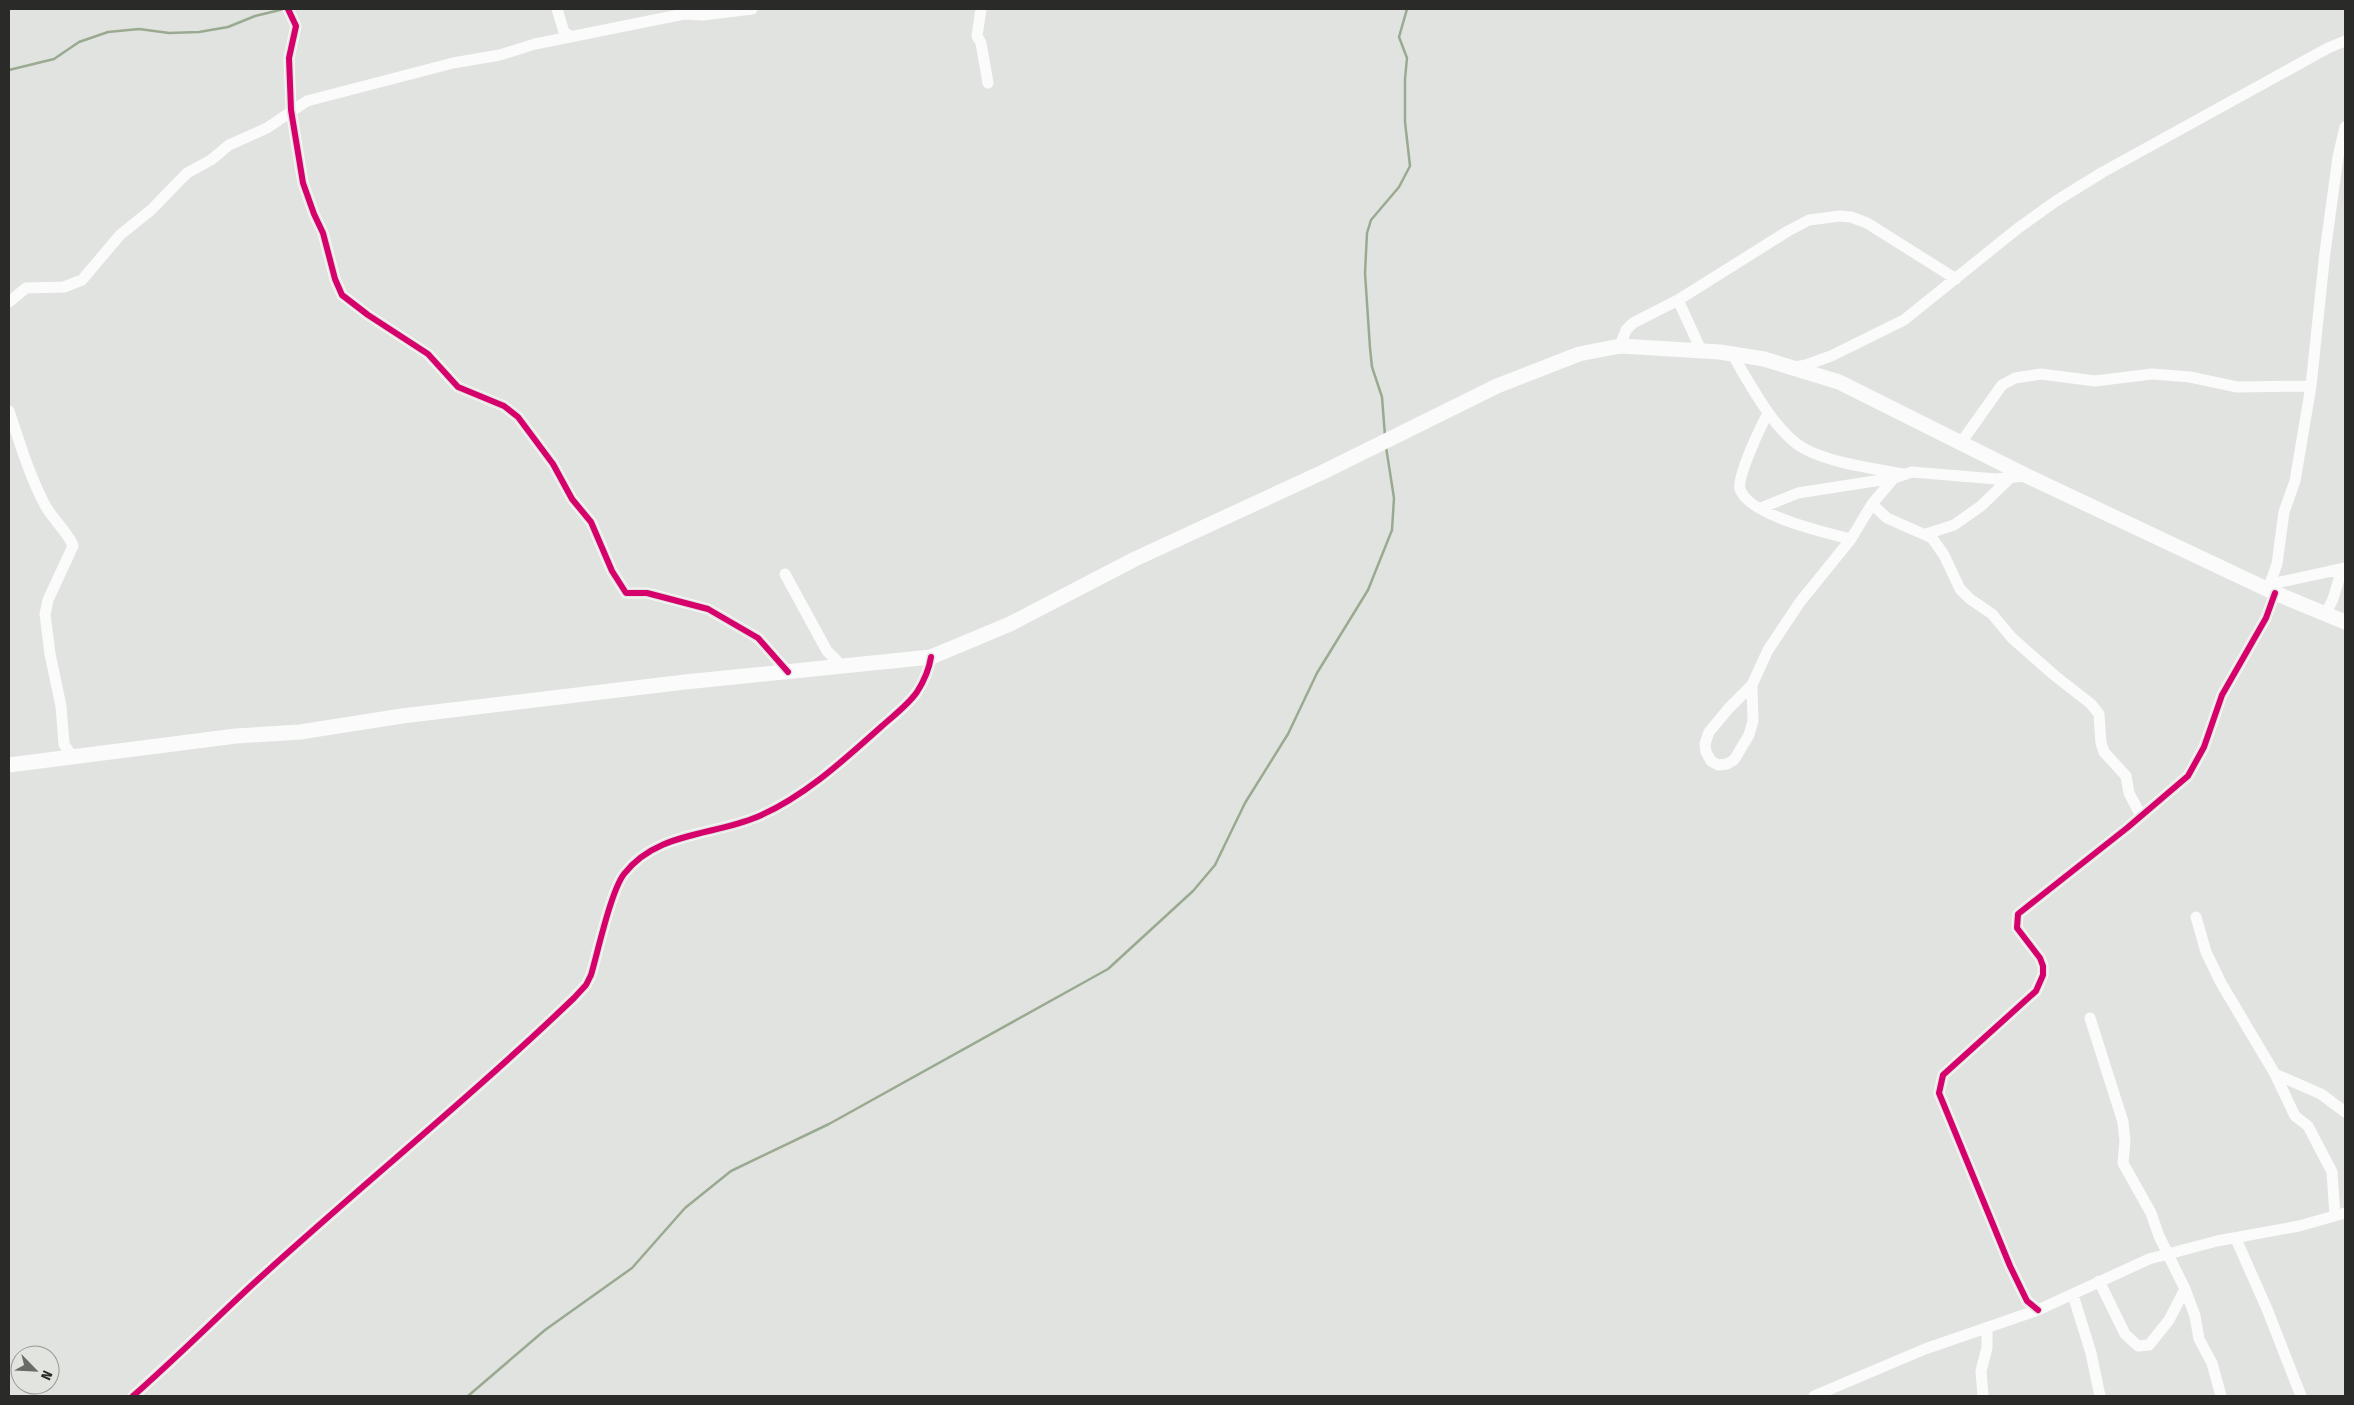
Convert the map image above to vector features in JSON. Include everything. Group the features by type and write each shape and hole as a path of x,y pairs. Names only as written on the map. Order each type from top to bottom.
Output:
{"main road":[{"path":"9,765 236,736 300,732 402,716 532,700 931,658 1010,624 1172,541 1202,529 1498,386 1579,354 1620,346 1701,350 1764,359 1839,382 2018,476 2345,622"}],"street":[{"path":"288,9 296,26 288,58 291,110 303,183 323,233 335,279 342,295 368,315 428,354 458,387 504,406 518,418 554,464 572,499 591,522 612,570 626,593 647,592 708,609 758,638 788,672"},
{"path":"557,9 564,32 571,36"},
{"path":"9,302 26,288 64,287 82,280 120,234 152,210 187,173 212,160 238,140 266,128 291,110 308,101 571,36 684,14 703,15 752,9"},
{"path":"981,9 977,36 981,44 988,83"},
{"path":"1792,367 1806,365 1831,356 1904,320 2017,229 2056,201 2103,172 2328,48 2345,42"},
{"path":"2038,1310 2027,1301 2010,1266 1953,1130 1939,1093 1940,1083 1943,1074 2036,990 2043,975 2043,966 2040,958 2017,928 2018,914 2188,776 2196,764 2222,695 2266,618 2277,564 2284,512 2295,481 2311,386 2324,252 2338,158 2345,127"},
{"path":"1620,346 1629,326 1678,300 1788,231 1815,218 1851,217 1867,223 1956,280"},
{"path":"1678,300 1701,350"},
{"path":"1732,354 1768,413 1795,442 1810,451 1898,476"},
{"path":"1960,444 2002,385 2007,381 2025,375 2041,374 2095,381 2152,374 2190,377 2237,387 2311,386"},
{"path":"9,411 22,452 44,504 58,526 71,539 73,546 48,600 45,614 50,654 61,706 64,744 72,757"},
{"path":"1768,413 1755,441 1740,482 1744,496 1761,508 1804,526 1851,539"},
{"path":"1761,508 1798,493 1898,476 1929,473 1986,478 2018,476"},
{"path":"1752,685 1728,708 1709,732 1705,744 1706,752 1711,760 1718,765 1727,764 1734,760 1749,735 1753,721 1752,685 1758,667 1768,650 1792,614 1851,539 1872,504 1898,476"},
{"path":"1926,534 1954,525 2018,476"},
{"path":"1872,504 1887,518 1932,538 1944,555 1951,574 1965,594 1992,614 2012,638 2054,675 2088,700 2099,714 2101,743 2104,752 2126,776 2128,793 2141,816"},
{"path":"2271,589 2344,568"},
{"path":"2325,614 2344,568"},
{"path":"786,574 827,651 842,666"},
{"path":"133,1396 179,1356 252,1285 494,1073 574,998 586,985 590,975 612,903 623,875 637,860 650,850 666,842 756,817 796,796 844,760 916,694 929,670 931,658"},
{"path":"1814,1396 1906,1356 2038,1310 2099,1281 2167,1253 2236,1239 2340,1214 2332,1172 2308,1126 2295,1116 2274,1074 2221,983 2206,952 2196,917"},
{"path":"2090,1018 2123,1122 2125,1141 2123,1163 2151,1213 2167,1253 2185,1289 2195,1316 2200,1339 2212,1363 2221,1396"},
{"path":"2274,1074 2321,1094 2345,1112"},
{"path":"2236,1239 2268,1309 2301,1396"},
{"path":"2099,1281 2125,1334 2138,1346 2149,1345 2161,1331 2185,1289"},
{"path":"2073,1295 2076,1310 2092,1353 2100,1396"},
{"path":"1983,1396 1980,1371 1987,1348 1987,1328"}],"waterway":[{"path":"9,70 54,59 79,42 108,32 139,29 169,33 199,32 228,27 255,16 284,9"},
{"path":"1385,436 1382,397 1372,367 1370,348 1365,273 1367,233 1371,220 1399,187 1410,166 1405,122 1407,58 1399,37 1407,9"},
{"path":"468,1396 545,1330 632,1268 685,1208 731,1171 829,1124 1108,969 1193,891 1215,865 1245,803 1288,734 1317,673 1368,590 1392,530 1394,498 1386,447"}],"cycle path":[{"path":"288,9 296,26 289,58 291,110 303,183 323,233 335,279 342,295 368,315 428,354 458,387 504,406 518,417 553,464 572,499 591,522 612,571 626,593 647,593 708,609 758,638 788,672"},
{"path":"2038,1310 2027,1301 2010,1266 1939,1093 1943,1075 2036,991 2043,975 2043,966 2040,958 2017,928 2018,914 2127,828 2188,776 2204,747 2222,695 2266,618 2275,593"},
{"path":"133,1396 252,1285 495,1071 574,998 586,985 591,975 619,882 637,860 652,850 668,843 757,817 791,799 823,777 909,701 924,680 931,657"}]}
